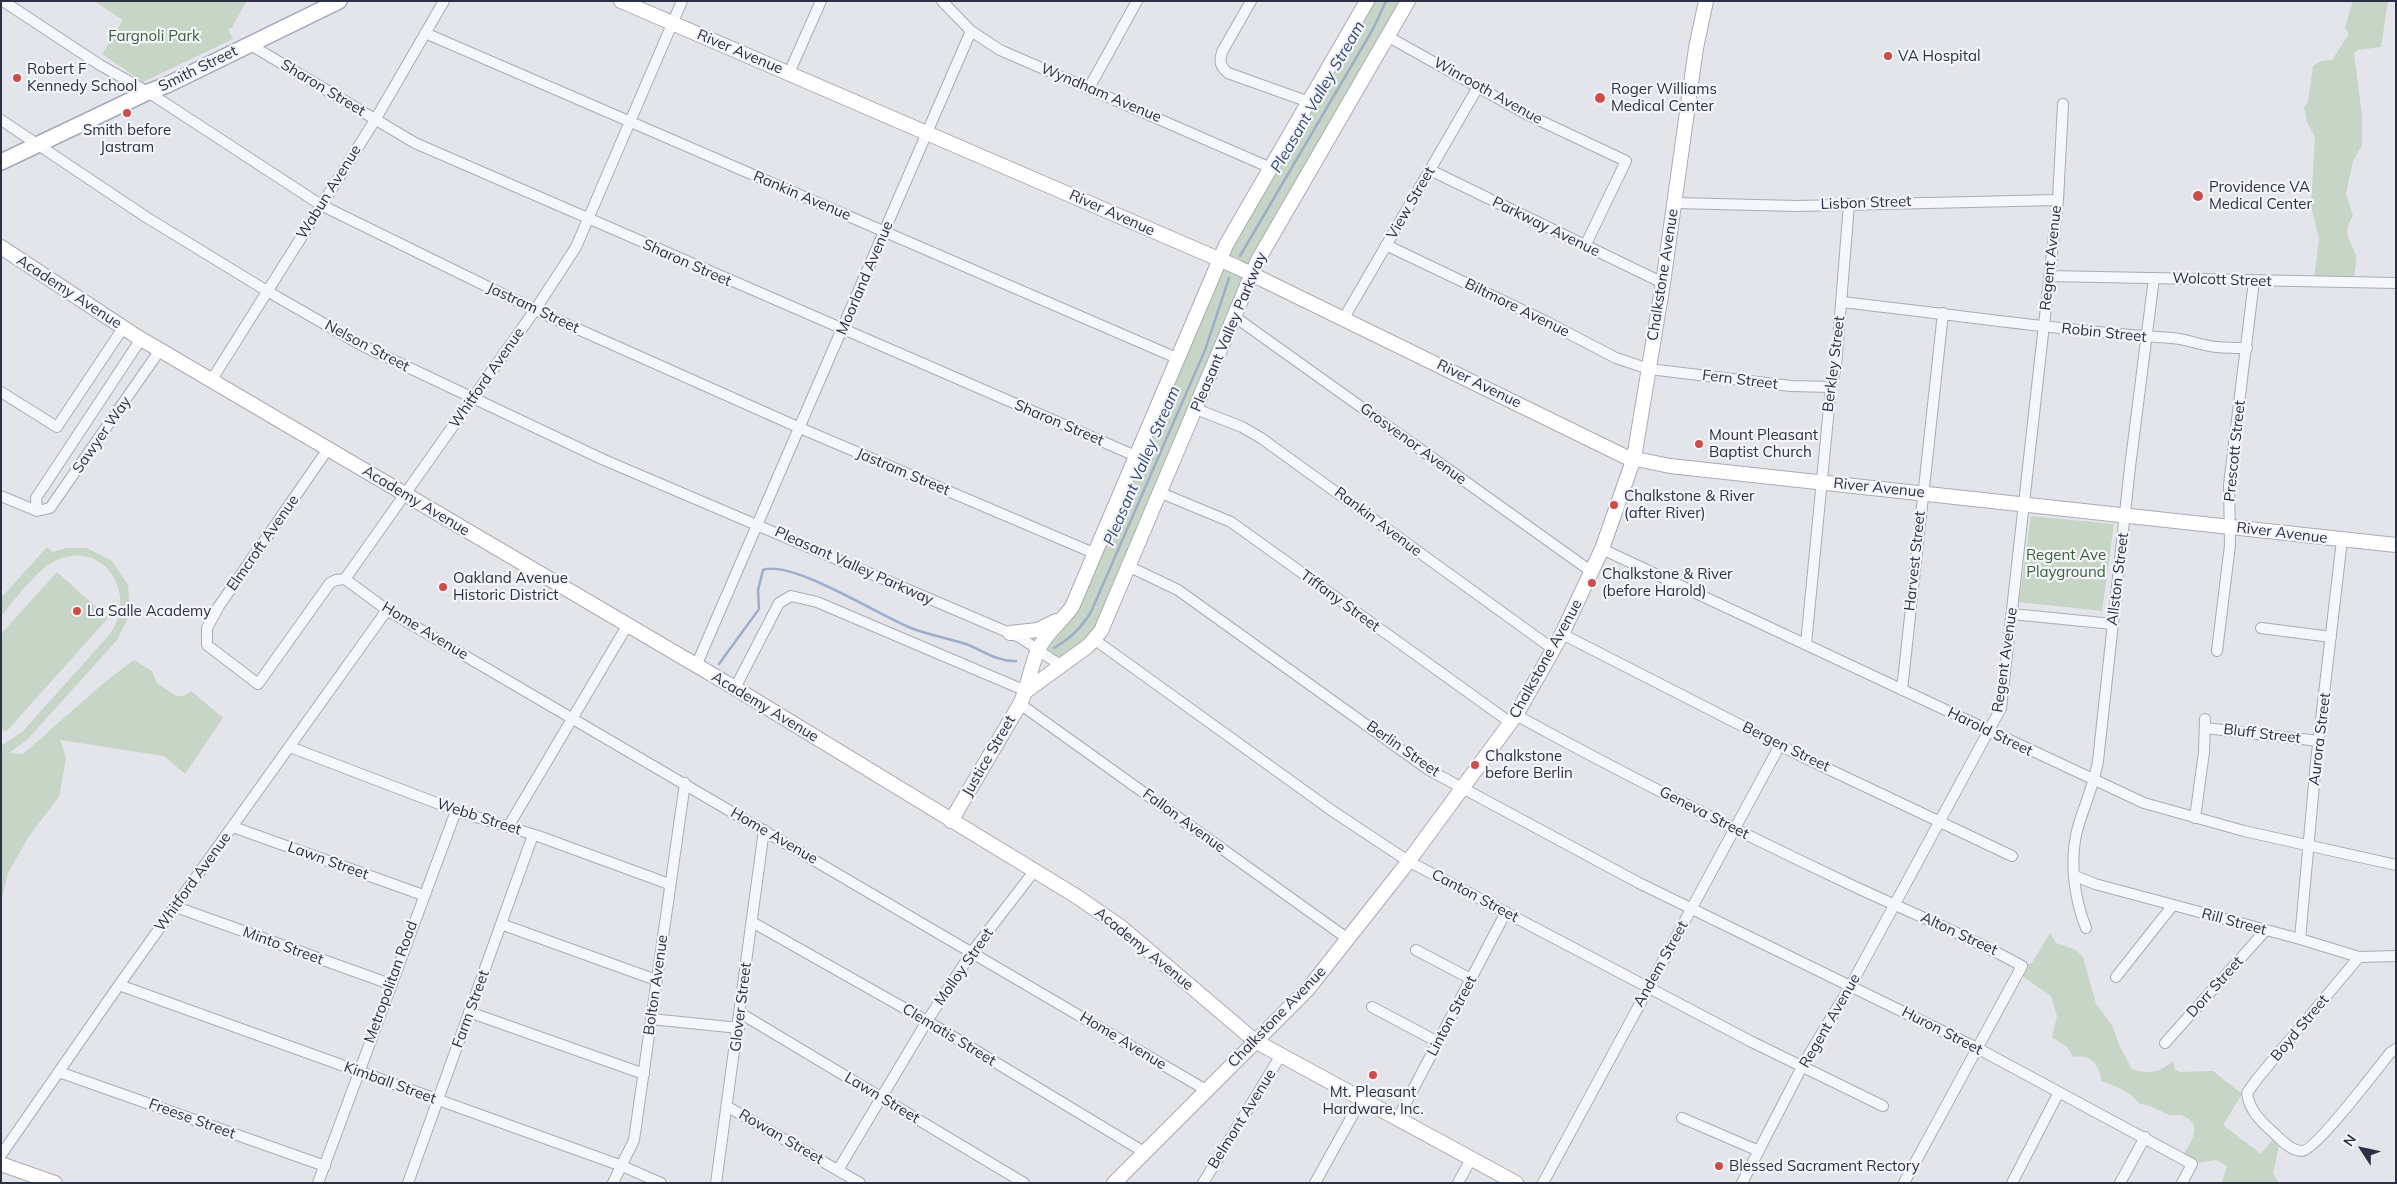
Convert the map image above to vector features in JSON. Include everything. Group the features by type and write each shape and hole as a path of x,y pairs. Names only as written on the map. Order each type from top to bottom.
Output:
{"main road":[{"name":"Smith Street","path":"1,162 148,92 167,85 339,1"}],"street":[{"name":"Jastram Street","path":"3,1 100,65 148,92 321,206 535,310 800,428 1096,554"},
{"name":"Wabun Avenue","path":"211,381 375,120 444,1"},
{"name":"River Avenue","path":"621,1 1252,274 1626,457 1670,466 2396,545"},
{"name":"Whitford Avenue","path":"345,580 535,310 576,247 682,1"},
{"path":"789,73 821,1"},
{"name":"Wyndham Avenue","path":"942,1 971,31 1000,50 1272,168"},
{"path":"1089,88 1137,1"},
{"path":"1251,1 1222,52 1220,61 1222,68 1228,73 1309,102"},
{"path":"735,688 779,603 791,596 817,602 1023,697 1026,682 1038,649 1067,614 1096,554 1220,260 1367,1"},
{"name":"Pleasant Valley Parkway","path":"1023,697 1095,640 1130,567 1252,274 1408,1"},
{"name":"Chalkstone Avenue","path":"1114,1183 1308,989 1408,861 1513,719 1562,634 1602,549 1634,458 1663,283 1696,48 1706,1"},
{"name":"Moorland Avenue","path":"759,524 971,31"},
{"name":"Rankin Avenue","path":"425,33 1179,359"},
{"name":"Winrooth Avenue","path":"1388,36 1526,114 1626,161 1585,246"},
{"name":"Sharon Street","path":"250,44 415,143 1138,457"},
{"name":"View Street","path":"1344,318 1478,87"},
{"name":"Regent Avenue","path":"1742,1183 1803,1066 1851,985 2001,708 2058,200 2062,104"},
{"name":"Nelson Street","path":"1,120 146,217 267,291 361,345 602,459 759,524"},
{"name":"Parkway Avenue","path":"1430,170 1663,283"},
{"name":"Lisbon Street","path":"1674,202 1797,206 2058,200"},
{"name":"Berkley Street","path":"1806,644 1831,387 1836,366 1850,204"},
{"name":"Biltmore Avenue","path":"1386,245 1545,321 1616,358 1649,369"},
{"name":"Academy Avenue","path":"1,247 141,339 735,688 951,821 1035,870 1121,927 1255,1041 1396,1120 1516,1183"},
{"name":"Wolcott Street","path":"2048,276 2396,283"},
{"name":"Allston Street","path":"2086,928 2077,904 2075,876 2078,828 2095,781 2154,278"},
{"name":"Prescott Street","path":"2217,651 2230,545 2228,527 2229,485 2254,281"},
{"name":"Robin Street","path":"1841,302 2043,327 2100,331 2146,338 2174,338 2217,347 2247,348"},
{"name":"Harvest Street","path":"1902,690 1942,313"},
{"name":"Grosvenor Avenue","path":"1235,317 1592,572"},
{"path":"1,392 57,427 123,328"},
{"name":"Sawyer Way","path":"141,339 36,498 38,510 50,508 160,350"},
{"name":"Fern Street","path":"1649,369 1791,386 1831,387"},
{"name":"Rankin Avenue","path":"1196,409 1242,427 1261,438 1553,649"},
{"name":"Elmcroft Avenue","path":"328,449 219,606 207,628 206,645 258,684 330,583 336,580 345,580"},
{"name":"Tiffany Street","path":"1161,493 1232,522 1513,719"},
{"path":"1,496 38,510"},
{"name":"Pleasant Valley Parkway","path":"696,666 759,524 1010,633 1062,665"},
{"name":"Aurora Street","path":"2300,938 2319,741 2342,540"},
{"name":"Harold Street","path":"1602,549 2144,803 2195,818 2308,846 2396,865"},
{"name":"Berlin Street","path":"1130,567 1178,590 1429,770 1690,909"},
{"name":"Home Avenue","path":"345,580 387,610 1206,1090"},
{"name":"Whitford Avenue","path":"1,1156 119,985 387,610"},
{"name":"Pleasant Valley Parkway","path":"1010,633 1038,630 1067,614"},
{"path":"2012,614 2113,624"},
{"path":"508,827 574,719 627,626"},
{"path":"2261,628 2331,637"},
{"name":"Bergen Street","path":"1562,634 1780,745 2012,856"},
{"name":"Canton Street","path":"1095,640 1331,810 1408,861 1648,987 1883,1106"},
{"name":"Justice Street","path":"951,821 1023,697"},
{"name":"Fallon Avenue","path":"1023,697 1348,938"},
{"name":"Geneva Street","path":"1513,719 1734,829 1895,905"},
{"name":"Bluff Street","path":"2195,818 2205,723 2319,741"},
{"name":"Andem Street","path":"1543,1183 1780,745"},
{"name":"Webb Street","path":"290,747 456,811 533,835 670,884"},
{"name":"Bolton Avenue","path":"613,1183 634,1140 685,783"},
{"name":"Metropolitan Road","path":"318,1183 423,895 456,811"},
{"name":"Lawn Street","path":"233,827 423,895"},
{"name":"Glover Street","path":"716,1183 725,1109 728,1107 739,1028 764,830"},
{"name":"Farm Street","path":"408,1183 533,835"},
{"name":"Molloy Street","path":"838,1170 927,1021 972,952 1035,870"},
{"name":"Rill Street","path":"2075,876 2173,906 2265,931 2300,938 2359,957 2396,956"},
{"name":"Alton Street","path":"1895,905 1976,940 2022,966 1977,1048"},
{"name":"Minto Street","path":"176,906 390,984"},
{"path":"2116,977 2173,906"},
{"name":"Huron Street","path":"1690,909 1851,985 1977,1048 2189,1162 2192,1164 2182,1183"},
{"name":"Linton Street","path":"1396,1120 1506,912"},
{"name":"Clematis Street","path":"752,922 927,1021 1144,1152"},
{"path":"501,924 656,980"},
{"name":"Dorr Street","path":"2165,1043 2265,931"},
{"path":"1416,950 1471,979"},
{"name":"Boyd Street","path":"2359,957 2257,1079 2247,1093 2248,1102 2255,1114 2289,1146 2304,1151 2310,1149 2390,1053 2396,1049"},
{"name":"Kimball Street","path":"119,985 622,1166 661,1183"},
{"path":"1372,1007 1438,1042"},
{"path":"469,1012 644,1074"},
{"name":"Lawn Street","path":"740,1013 1024,1183"},
{"path":"651,1018 739,1028"},
{"path":"1904,1183 1977,1048"},
{"name":"Belmont Avenue","path":"1203,1183 1281,1055"},
{"name":"Freese Street","path":"59,1072 325,1166"},
{"path":"2012,1183 2059,1092"},
{"path":"1314,1183 1361,1100"},
{"name":"Rowan Street","path":"728,1107 860,1183"},
{"path":"1682,1118 1759,1151"},
{"path":"2120,1183 2144,1137"},
{"path":"1458,1183 1471,1159"},
{"path":"1,1164 55,1183"}],"green space":[{"name":"Fargnoli Park","path":"94,1 247,1 234,26 228,30 233,39 143,82 102,54 123,20"},
{"path":"1373,1 1411,1 1252,274 1095,640 1062,665 1038,649 1067,620 1220,260"},
{"path":"2353,1 2388,1 2381,47 2358,50 2354,53 2362,116 2362,145 2353,161 2346,194 2353,216 2349,222 2347,232 2356,256 2354,280 2314,279 2319,239 2311,206 2315,137 2307,122 2304,107 2308,102 2313,66 2321,61 2332,60 2349,34 2345,27"},
{"name":"Regent Ave Playground","path":"2031,516 2114,524 2102,611 2019,602"},
{"path":"47,547 53,552 67,548 87,548 112,561 128,585 130,614 117,640 28,739 9,753 23,754 106,681 134,660 152,671 157,683 176,696 184,696 191,691 223,718 185,774 164,756 60,740 66,758 59,797 29,836 8,873 1,902 1,746 22,732 110,634 118,619 120,604 119,589 113,576 103,565 91,558 76,555 59,559 43,569 1,616 1,598"},
{"path":"57,572 108,618 6,732 1,728 1,634"},
{"path":"2050,933 2056,943 2076,950 2083,957 2096,1004 2112,1025 2119,1045 2132,1069 2143,1072 2160,1070 2173,1060 2175,1070 2180,1072 2213,1071 2242,1094 2223,1125 2261,1154 2273,1139 2279,1146 2273,1173 2279,1183 2222,1183 2227,1166 2216,1160 2191,1164 2182,1157 2194,1134 2193,1123 2181,1115 2170,1115 2140,1104 2122,1090 2101,1081 2099,1070 2093,1062 2085,1057 2073,1057 2068,1048 2052,1037 2057,1016 2051,996 2018,973 2021,966 2032,963"}],"waterway":[{"name":"Pleasant Valley Stream","path":"1240,256 1373,29 1386,1"},
{"name":"Pleasant Valley Stream","path":"1054,648 1075,632 1091,612 1205,350 1229,278"},
{"name":"Pleasant Valley Stream","path":"719,664 759,609 758,590 763,570 776,569 794,573 814,581 897,622 924,633 966,644 996,658 1016,661"}],"place":[{"name":"VA Hospital","path":"1888,56"},
{"name":"Robert F Kennedy School","path":"17,78"},
{"name":"Roger Williams Medical Center","path":"1600,98"},
{"name":"Smith before Jastram","path":"127,113"},
{"name":"Providence VA Medical Center","path":"2198,196"},
{"name":"Mount Pleasant Baptist Church","path":"1699,444"},
{"name":"Chalkstone & River (after River)","path":"1614,505"},
{"name":"Chalkstone & River (before Harold)","path":"1592,583"},
{"name":"Oakland Avenue Historic District","path":"443,587"},
{"name":"La Salle Academy","path":"77,611"},
{"name":"Chalkstone before Berlin","path":"1475,765"},
{"name":"Mt. Pleasant Hardware, Inc.","path":"1373,1075"},
{"name":"Blessed Sacrament Rectory","path":"1719,1166"}]}
